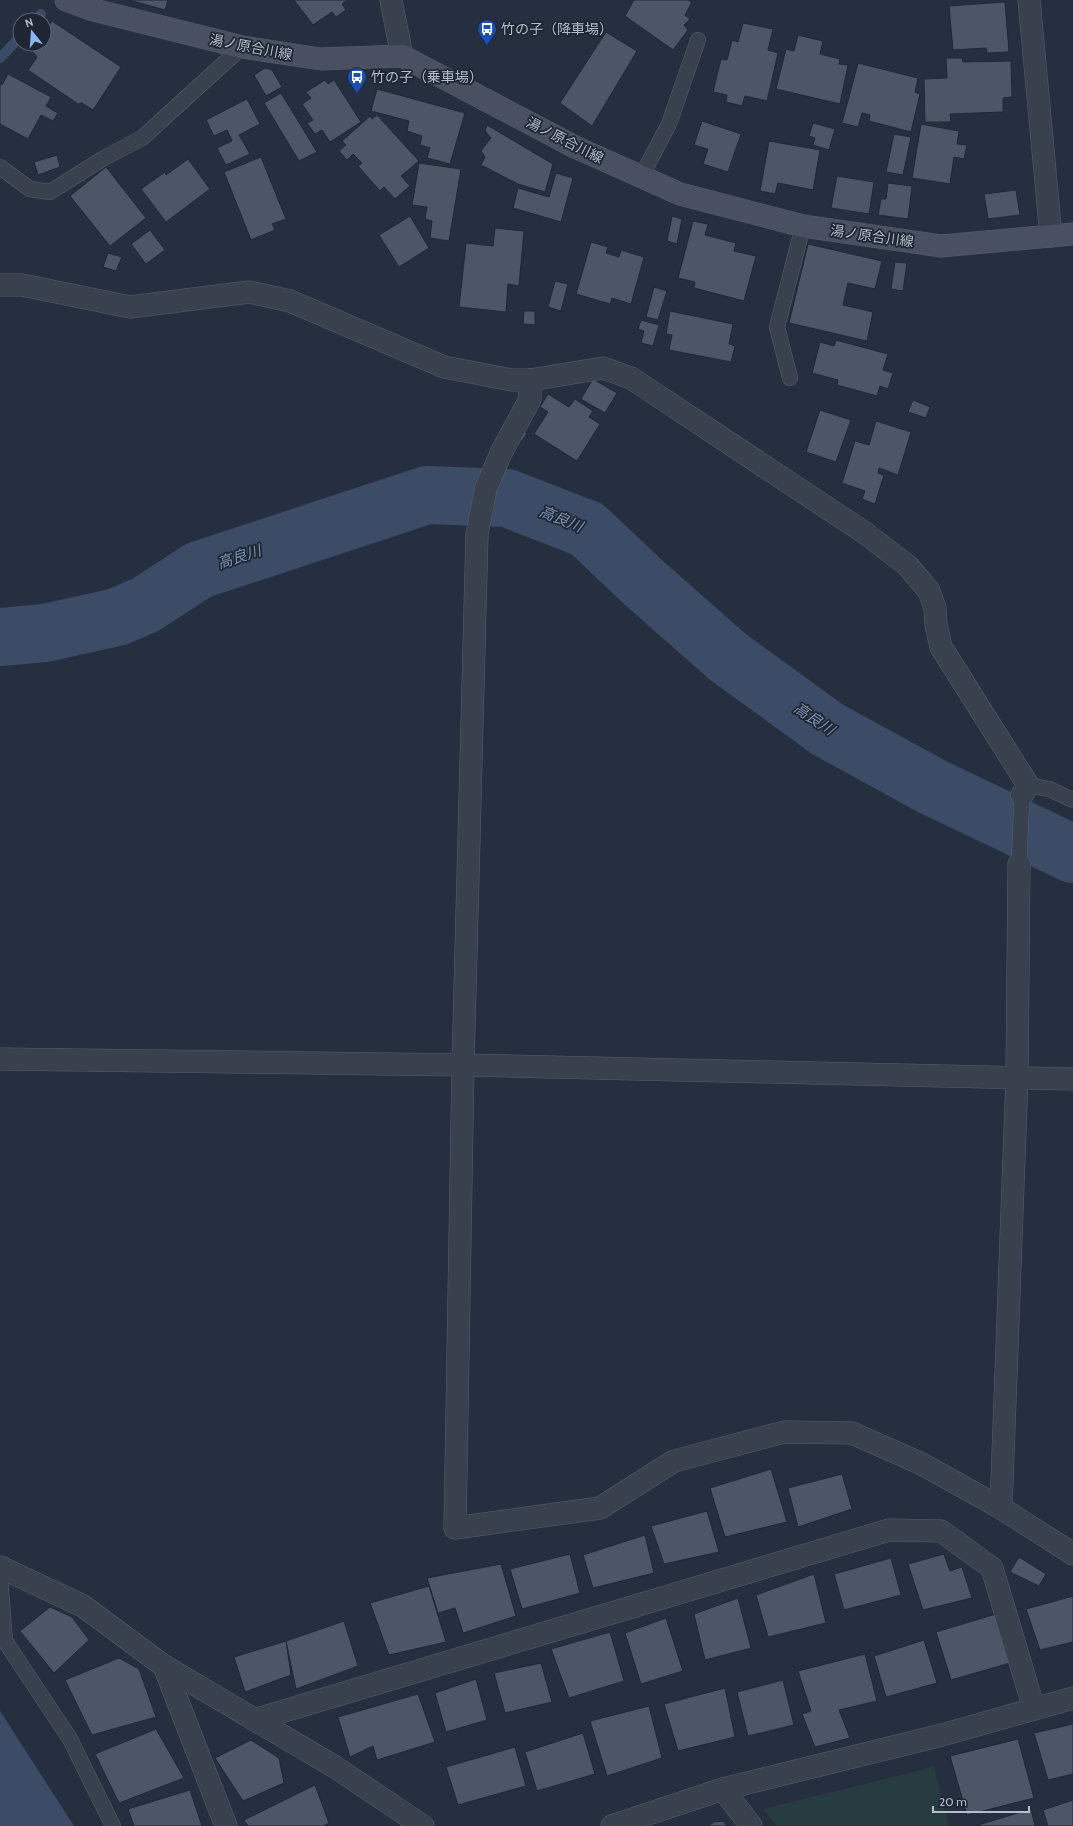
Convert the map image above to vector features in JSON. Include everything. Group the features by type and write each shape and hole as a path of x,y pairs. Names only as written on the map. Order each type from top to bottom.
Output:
{"main road":[{"name":"湯ノ原合川線","path":"66,0 90,9 242,47 321,59 402,56 575,147 680,194 803,226 940,246 1073,234"}],"street":[{"path":"391,0 402,56"},
{"path":"1029,0 1051,236"},
{"path":"0,285 22,285 130,307 249,292 290,301 444,367 512,380 530,380 603,368 631,378 865,532 908,566 929,591 935,608 936,626 941,647 1025,790"},
{"path":"530,380 530,399 501,453 486,488 477,534 463,1065 456,1528 600,1508 674,1461 784,1432 852,1433 922,1464 1001,1508 1073,1554"},
{"path":"1001,1508 1017,1077 1019,864"},
{"path":"0,1059 463,1065 1073,1079"},
{"path":"254,1720 889,1530 941,1531 992,1568 1034,1709"},
{"path":"0,1567 83,1606 164,1666 335,1767 423,1826"},
{"path":"164,1666 226,1826"},
{"path":"612,1826 723,1789 942,1735 1073,1698"},
{"path":"723,1789 750,1826"}],"lane":[{"path":"641,177 670,124 698,40"},
{"path":"0,167 30,189 50,192 104,158 142,138 242,47"},
{"path":"790,378 777,327 803,226"},
{"path":"1019,864 1025,790 1049,789 1073,800"},
{"path":"0,1577 5,1641 70,1739 113,1826"}],"green space":[{"path":"934,1767 949,1826 777,1826 763,1809"}],"water":[{"path":"0,1711 74,1826 0,1826"}],"building":[{"path":"129,0 168,0 165,10"},
{"path":"294,0 348,0 342,4 346,10 336,17 332,12 313,25"},
{"path":"634,0 688,0 692,2 685,15 690,19 684,25 688,30 673,50 625,16"},
{"path":"1005,2 1009,52 987,53 986,48 953,50 949,6"},
{"path":"52,21 121,67 93,110 82,103 78,104 28,70 37,57 33,52 52,52"},
{"path":"743,23 773,29 768,50 778,53 767,101 745,96 742,106 726,102 727,95 713,92 721,59 727,60 732,40 738,42"},
{"path":"606,32 637,51 592,126 560,103"},
{"path":"798,35 823,41 820,54 840,59 839,64 848,65 840,104 776,89 786,49 794,51"},
{"path":"946,58 962,58 963,62 1011,61 1012,97 1003,98 1003,112 950,114 951,122 925,122 924,79 947,78"},
{"path":"858,63 918,78 915,92 920,94 911,132 869,121 870,115 862,113 858,127 842,123"},
{"path":"265,68 272,70 282,87 266,96 254,75"},
{"path":"8,74 51,97 46,106 58,113 53,121 41,115 28,139 0,124 0,84 2,85"},
{"path":"325,80 328,84 334,80 361,122 330,142 322,130 315,134 307,123 313,120 302,104 311,98 306,92"},
{"path":"377,89 465,113 450,164 427,158 430,148 420,145 422,136 407,131 409,121 371,111"},
{"path":"281,93 317,152 299,161 264,103"},
{"path":"247,99 260,124 239,135 250,154 226,165 217,148 232,141 227,130 214,136 206,120"},
{"path":"377,115 419,161 401,176 410,186 395,199 384,187 380,191 358,166 362,163 353,154 347,160 339,151 346,145 342,141 370,116 372,119"},
{"path":"702,121 741,134 728,172 703,164 708,149 694,145"},
{"path":"813,123 835,129 829,150 813,145 815,138 809,136"},
{"path":"921,124 959,131 957,144 967,145 964,159 954,157 950,184 912,178"},
{"path":"487,125 553,164 545,192 518,184 481,165 485,157 481,151 491,138 485,131"},
{"path":"894,134 911,137 903,175 886,172"},
{"path":"769,141 820,150 813,190 778,183 775,194 760,191"},
{"path":"57,155 60,167 38,175 34,162"},
{"path":"261,157 286,219 272,224 275,230 251,240 224,172"},
{"path":"188,159 210,189 166,222 141,189 165,172 166,175"},
{"path":"419,163 461,169 449,241 430,238 432,221 425,219 427,207 412,205"},
{"path":"106,167 146,218 110,246 70,196"},
{"path":"556,173 573,178 561,222 513,208 518,188 549,197"},
{"path":"837,176 874,182 869,214 831,208"},
{"path":"888,183 912,186 908,219 878,215 881,199 886,199"},
{"path":"1016,190 1020,215 988,219 984,194"},
{"path":"410,216 429,248 399,267 379,235"},
{"path":"672,216 682,219 677,244 667,241"},
{"path":"693,221 708,224 705,235 736,243 734,251 756,256 744,301 694,288 695,282 678,278"},
{"path":"495,228 524,231 519,286 508,284 506,312 459,307 466,243 493,246"},
{"path":"150,230 165,250 146,264 131,244"},
{"path":"591,242 608,247 606,253 619,257 621,250 644,257 631,304 612,298 610,304 576,294"},
{"path":"808,244 882,261 875,289 848,283 843,305 873,312 867,341 789,323"},
{"path":"108,253 122,257 116,271 103,267"},
{"path":"895,262 907,263 903,291 891,289"},
{"path":"555,281 568,284 561,311 548,307"},
{"path":"654,287 667,291 658,320 646,317"},
{"path":"524,311 535,311 535,325 523,324"},
{"path":"670,311 733,324 729,344 735,346 731,362 669,350 672,335 666,334"},
{"path":"641,320 659,325 653,346 641,343 644,331 638,329"},
{"path":"836,340 888,354 883,370 893,373 888,389 880,386 877,396 837,385 838,380 812,373 820,342 834,346"},
{"path":"593,379 617,393 605,413 581,399"},
{"path":"548,394 569,407 575,399 593,411 589,417 600,424 577,461 534,434 548,412 540,407"},
{"path":"913,400 930,407 926,418 908,412"},
{"path":"820,410 851,420 836,462 806,452"},
{"path":"876,421 911,432 898,475 879,468 878,473 884,475 875,504 862,499 865,491 842,483 855,441 869,445"},
{"path":"521,430 527,433 522,441 516,438"},
{"path":"771,1469 787,1522 725,1537 710,1488"},
{"path":"842,1474 852,1509 798,1527 788,1488"},
{"path":"707,1511 719,1552 664,1564 651,1526"},
{"path":"645,1535 654,1573 593,1588 583,1555"},
{"path":"570,1554 580,1593 522,1609 510,1569"},
{"path":"944,1554 950,1571 962,1567 972,1598 923,1610 908,1564"},
{"path":"1019,1557 1046,1574 1039,1586 1010,1572"},
{"path":"891,1558 901,1595 844,1610 834,1574"},
{"path":"501,1564 516,1616 463,1633 455,1608 438,1613 427,1578"},
{"path":"814,1574 826,1623 768,1637 756,1595"},
{"path":"429,1586 446,1642 389,1655 370,1603"},
{"path":"1073,1596 1073,1642 1040,1650 1026,1609"},
{"path":"738,1598 751,1648 705,1660 694,1614"},
{"path":"50,1607 72,1617 89,1640 54,1673 20,1631"},
{"path":"996,1614 1010,1663 951,1680 936,1632"},
{"path":"666,1618 683,1671 641,1684 625,1633"},
{"path":"344,1621 358,1666 296,1689 286,1641"},
{"path":"610,1632 624,1681 569,1698 551,1649"},
{"path":"924,1640 937,1683 886,1697 874,1656"},
{"path":"286,1641 291,1675 245,1692 234,1657"},
{"path":"865,1654 877,1701 839,1710 850,1738 815,1747 802,1714 811,1711 798,1671"},
{"path":"119,1658 139,1669 156,1717 92,1735 65,1680"},
{"path":"541,1663 552,1702 505,1713 494,1673"},
{"path":"476,1679 487,1720 446,1732 435,1693"},
{"path":"783,1680 794,1725 748,1736 737,1692"},
{"path":"725,1688 735,1737 678,1751 664,1704"},
{"path":"418,1694 435,1742 377,1760 373,1746 350,1757 338,1717"},
{"path":"649,1706 662,1758 607,1776 590,1721"},
{"path":"1073,1724 1073,1774 1048,1780 1034,1733"},
{"path":"156,1729 184,1778 119,1803 95,1754"},
{"path":"583,1733 595,1774 537,1791 525,1752"},
{"path":"1018,1739 1034,1798 967,1815 950,1756"},
{"path":"251,1740 279,1758 284,1783 243,1801 215,1758"},
{"path":"515,1747 526,1786 458,1805 446,1767"},
{"path":"315,1785 329,1823 323,1826 248,1826 244,1820"},
{"path":"190,1790 202,1826 134,1826 128,1809"},
{"path":"1073,1800 1073,1826 1048,1826 1043,1810"},
{"path":"1031,1809 1035,1826 978,1825"},
{"path":"723,1821 727,1826 708,1826 714,1822"}],"waterway":[{"path":"0,58 12,45"},
{"name":"高良川","path":"0,637 45,633 117,617 145,605 199,570 427,495 507,498 587,529 643,582 728,657 827,729 931,786 1073,854"}],"place":[{"name":"竹の子（降車場）","path":"487,46"},
{"name":"竹の子（乗車場）","path":"357,94"}]}
